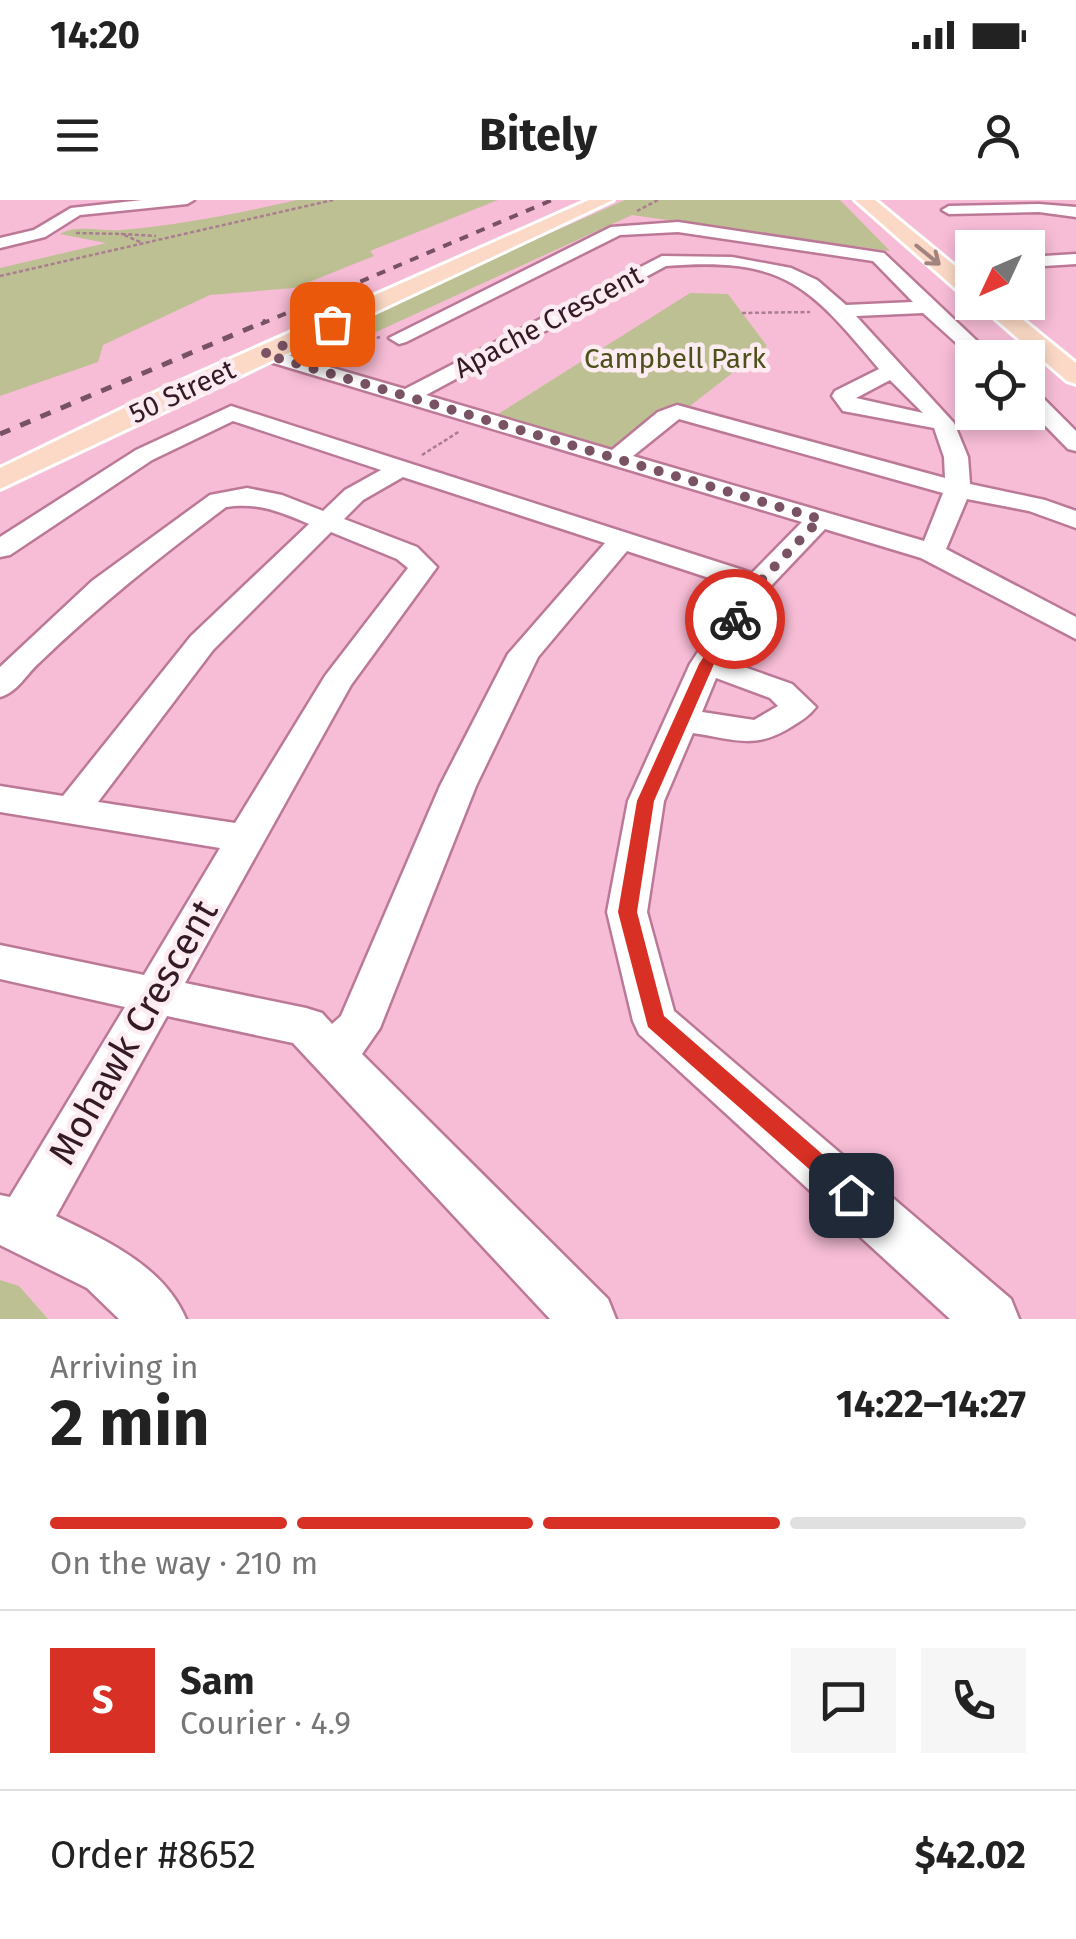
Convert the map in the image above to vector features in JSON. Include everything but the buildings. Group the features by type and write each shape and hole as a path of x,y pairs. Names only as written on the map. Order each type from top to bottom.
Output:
{"main road":[{"name":"50 Street","path":"7,480 172,395 272,356 604,200"},
{"name":"50 Street","path":"564,218 614,200"},
{"path":"864,200 955,277"},
{"path":"893,200 942,238"},
{"path":"1008,320 1076,376"}],"street":[{"path":"0,243 50,228 78,206 187,200"},
{"path":"1046,200 1066,200"},
{"path":"949,210 1039,208 1076,212"},
{"path":"399,338 617,230 654,226 878,256 965,340"},
{"path":"1045,261 1076,259"},
{"name":"Apache Crescent","path":"408,396 662,261 710,260 795,275 815,286 943,424 956,455 960,490"},
{"path":"840,311 928,306"},
{"path":"399,338 476,359"},
{"path":"272,356 930,552 1039,606 1076,630"},
{"path":"891,371 843,396 851,406 943,424"},
{"path":"616,458 677,412 960,490 1036,505 1076,520"},
{"path":"1045,413 1076,444"},
{"path":"0,549 144,455 231,414 758,584"},
{"path":"71,812 202,643 354,496 400,468"},
{"path":"930,552 950,522 960,490"},
{"name":"Mohawk Crescent","path":"0,688 22,660 102,587 219,500 247,496 273,500 406,553 423,567 336,682 156,993 11,1223"},
{"path":"820,519 758,584 706,664 646,801 628,912 655,1021 991,1319"},
{"path":"334,1052 358,1028 458,786 524,654 622,540"},
{"path":"682,720 759,732 798,707 782,691 706,664"},
{"path":"0,800 246,840"},
{"path":"0,962 306,1027 588,1319"},
{"path":"11,1223 106,1268 158,1319"}],"path":[{"path":"0,276 333,200"},
{"path":"50,228 166,236"},
{"path":"122,234 140,242"},
{"path":"742,313 840,311"},
{"path":"272,356 330,352 382,337 399,338"},
{"path":"400,468 468,427"}],"green space":[{"path":"297,200 498,200 370,251 374,256 294,288 210,295 103,345 98,362 0,396 0,268 106,243 60,234 67,231 165,225"},
{"path":"625,200 840,200 890,251 632,215 363,338 321,351 290,348"},
{"name":"Campbell Park","path":"690,293 728,294 767,346 690,406 672,407 614,452 495,416"},
{"path":"0,1280 19,1286 48,1319 0,1319"}],"railway":[{"path":"261,324 552,200"},
{"path":"0,434 266,321"}],"way so far":[{"path":"332,324 264,354 820,519 758,584 735,619"}],"route":[{"path":"735,619 706,664 646,801 628,912 655,1021 851,1195"}]}
